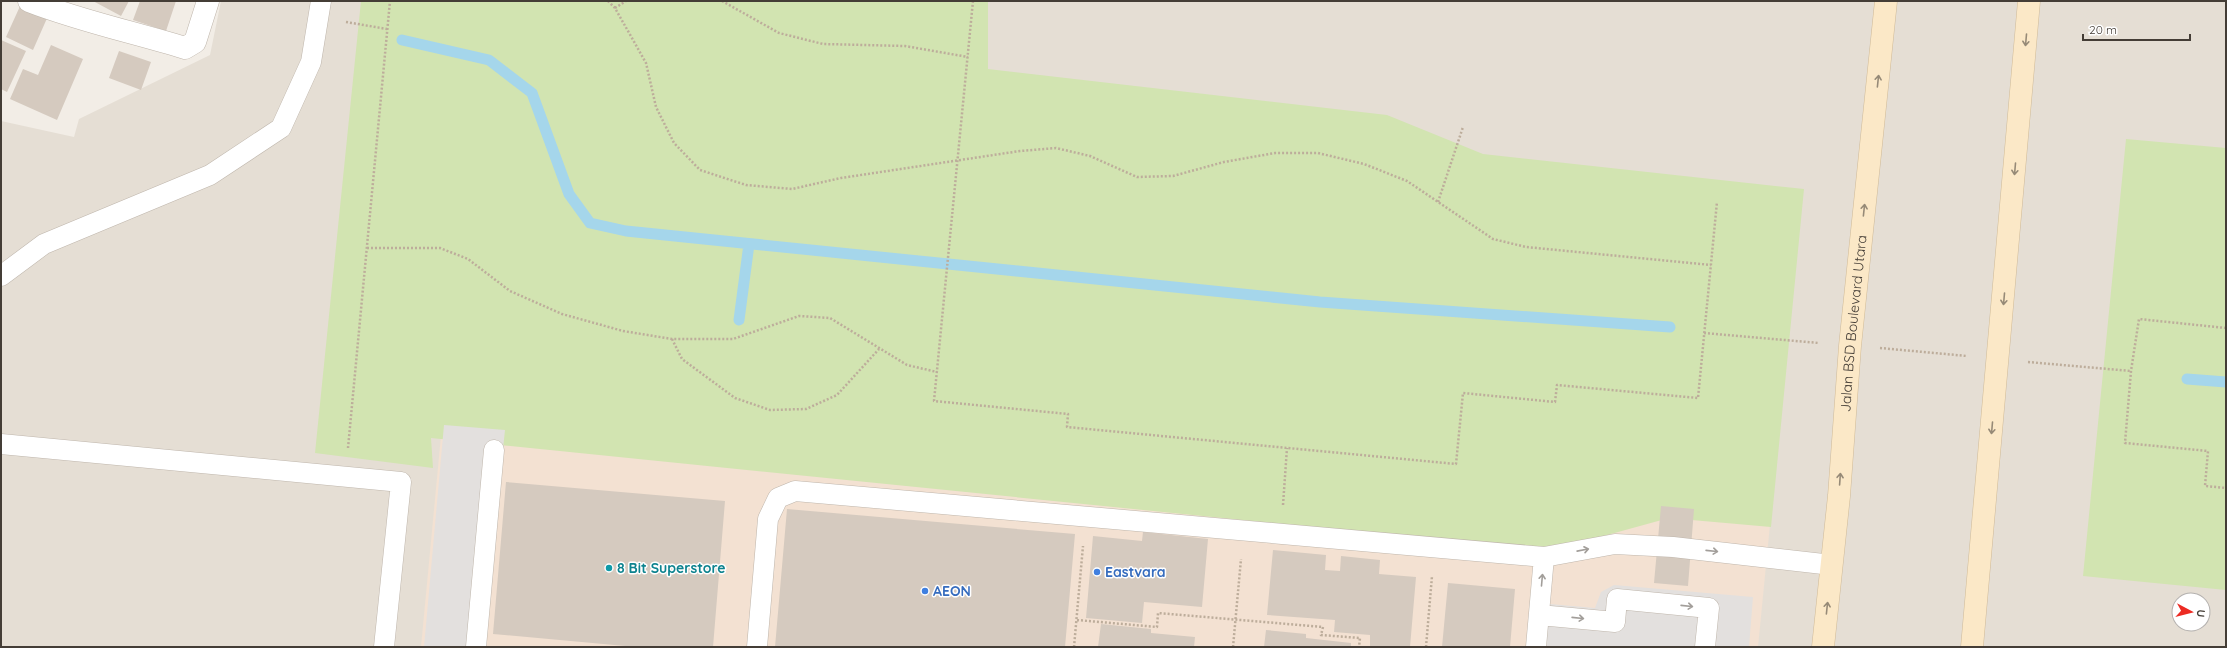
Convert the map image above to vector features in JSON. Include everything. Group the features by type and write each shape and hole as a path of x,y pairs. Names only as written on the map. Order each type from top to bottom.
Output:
{"main road":[{"name":"Jalan BSD Boulevard Utara","path":"1823,647 1839,496 1850,346 1886,1"},
{"path":"1972,647 2029,1"}],"street":[{"path":"29,1 67,16 117,27 185,48 195,42 208,1"}],"lane":[{"path":"1,276 44,244 210,175 281,128 312,62 319,9"},
{"path":"1,444 400,482 384,647"},
{"path":"476,647 494,450"},
{"path":"757,647 768,519 778,498 794,491 1544,557 1615,544 1673,547 1832,565"},
{"path":"1536,647 1544,557"},
{"path":"1539,614 1615,622 1617,599 1709,608 1705,647"}],"path":[{"path":"345,477 390,1"},
{"path":"608,1 615,8 646,63 656,107 674,143 700,170 746,185 792,189 841,178 1020,151 1056,148 1090,156 1137,177 1173,176 1224,162 1275,153 1318,153 1364,164 1407,181 1493,239 1526,247 1711,265"},
{"path":"615,8 626,1"},
{"path":"722,1 779,33 823,44 905,46 968,57"},
{"path":"973,1 934,401 1068,414 1067,426 1456,464 1463,393 1555,402 1557,385 1698,398 1717,202"},
{"path":"319,9 387,29"},
{"path":"1438,202 1462,127"},
{"path":"367,248 440,248 468,259 510,291 562,314 624,331 672,339 733,339 799,316 830,318 907,365 937,372"},
{"path":"2226,328 2139,319 2131,370 2125,443 2208,451 2205,486 2226,488"},
{"path":"1704,333 2131,370"},
{"path":"672,339 682,359 735,398 770,410 806,409 837,395 879,349"},
{"path":"1280,534 1287,448"},
{"path":"1074,647 1085,517"},
{"path":"1233,647 1243,530"},
{"path":"1426,647 1435,548"},
{"path":"1077,620 1157,627 1158,613 1323,627 1322,636 1360,638 1359,647"}],"shaded area":[{"path":"221,1 2226,1 2226,647 1,647 1,121 74,137 79,119 210,55"},
{"name":"Eastvara","path":"446,383 1773,494 1758,647 421,647"},
{"path":"444,425 505,430 482,647 424,647"},
{"path":"1614,585 1753,597 1749,647 1546,647 1550,604 1595,608 1601,592"}],"green space":[{"path":"361,1 988,1 988,69 1387,115 1483,154 1804,189 1771,527 1669,518 1549,551 431,438 433,468 315,453"},
{"path":"2126,139 2226,148 2226,590 2083,576"}],"building":[{"path":"93,1 129,1 121,16"},
{"path":"140,1 176,1 166,31 133,20"},
{"path":"21,4 48,16 33,50 6,37"},
{"path":"1,40 26,51 7,92 1,89"},
{"path":"51,45 83,59 57,120 10,99 23,69 38,75"},
{"path":"119,51 151,62 141,90 109,78"},
{"name":"8 Bit Superstore","path":"506,482 725,501 713,647 636,647 493,634"},
{"path":"1661,506 1694,509 1688,586 1654,583"},
{"name":"AEON","path":"787,509 1075,534 1065,647 775,647"},
{"path":"1143,532 1208,539 1202,607 1144,602 1142,623 1086,618 1093,536 1142,541"},
{"path":"1273,550 1326,555 1325,570 1340,571 1341,556 1380,560 1379,574 1416,577 1410,647 1370,647 1370,635 1334,632 1335,620 1267,615"},
{"path":"1448,583 1515,589 1510,647 1442,647"},
{"path":"1101,624 1151,629 1151,633 1195,637 1194,647 1098,647"},
{"path":"1266,630 1306,634 1306,638 1351,643 1351,647 1264,647"}],"waterway":[{"path":"402,40 489,60 532,93 569,194 590,223 626,231 1320,302 1670,327"},
{"path":"739,320 749,244"},
{"path":"2187,379 2226,382"}],"place":[{"name":"8 Bit Superstore","path":"609,568"},
{"name":"Eastvara","path":"1097,572"},
{"name":"AEON","path":"925,591"}]}
